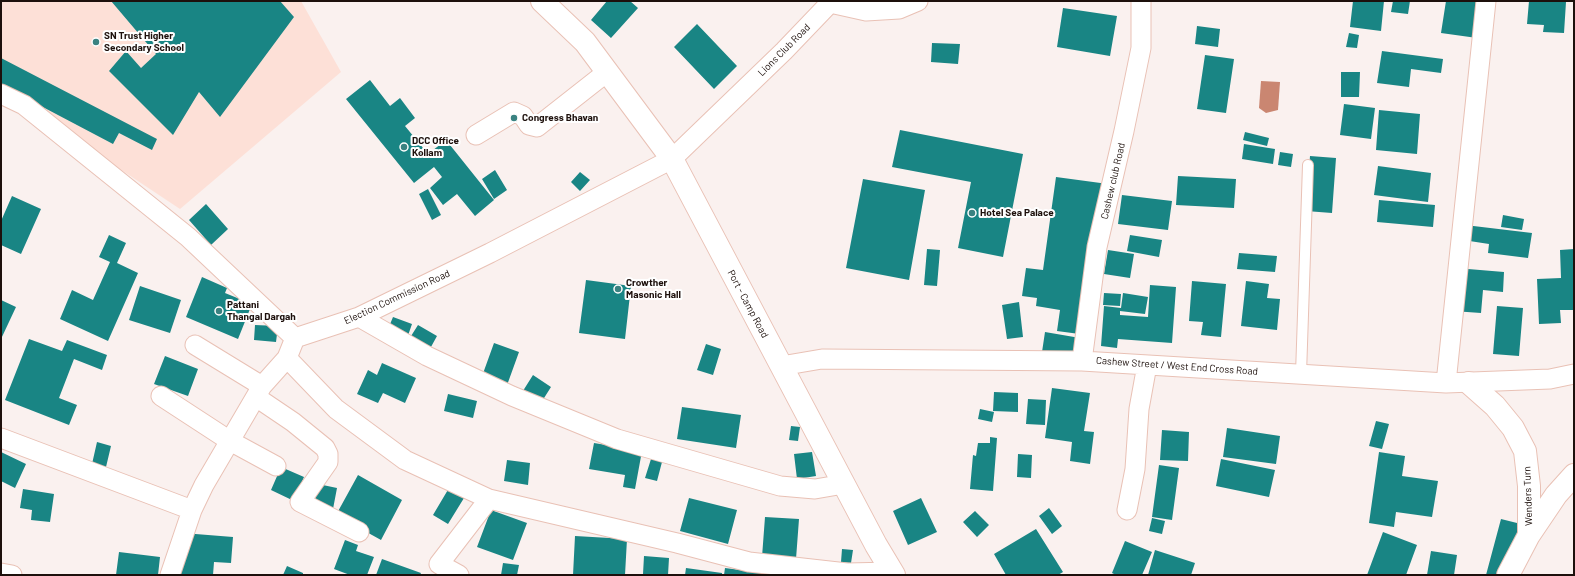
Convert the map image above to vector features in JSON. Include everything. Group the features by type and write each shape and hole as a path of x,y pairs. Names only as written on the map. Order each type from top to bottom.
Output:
{"main road":[{"name":"Port - Camp Road","path":"542,1 585,42 672,159 780,366 876,545 894,573"},
{"name":"Wenders Turn","path":"1469,383 1495,406 1513,428 1525,451 1529,486 1529,535"},
{"path":"1508,575 1529,535 1556,495 1574,475"}],"street":[{"name":"Lions Club Road","path":"672,159 784,51 830,2 866,11 899,9 918,1"},
{"name":"Cashew club Road","path":"1082,360 1097,247 1141,48 1141,1"},
{"path":"1446,383 1486,1"},
{"path":"476,135 514,112 523,116 529,125 537,127 607,72"},
{"path":"1,94 24,105 188,237 295,338 286,358 259,391 204,485 192,510 170,575"},
{"name":"Election Commission Road","path":"295,338 359,317 490,253 672,159"},
{"path":"359,317 427,356 512,396 617,440 780,486 815,489 844,484"},
{"path":"195,345 259,391 293,422 325,448 328,454 328,462 300,502 359,532"},
{"path":"286,358 336,409 405,460 489,499 677,543 749,562 847,574 894,573"},
{"name":"Cashew Street / West End Cross Road","path":"780,366 822,359 1082,360 1446,383 1550,379 1574,374"},
{"path":"1127,510 1135,469 1139,410 1147,365"},
{"path":"161,396 230,441 276,466"},
{"path":"1,438 192,510"},
{"path":"459,575 439,564 489,499"},
{"path":"1,573 12,575"}],"lane":[{"path":"1301,374 1308,165"}],"shaded area":[{"path":"1,1 301,1 341,72 180,209 1,90"},
{"path":"1261,81 1280,82 1278,110 1266,113 1259,108"}],"building":[{"path":"111,1 280,1 294,17 220,117 199,92 173,135 109,71 126,51 141,68 156,54"},
{"path":"607,1 630,1 638,8 611,38 591,20"},
{"path":"1353,1 1384,1 1381,31 1350,27"},
{"path":"1393,1 1410,1 1408,14 1391,12"},
{"path":"1446,1 1481,2 1477,38 1441,33"},
{"path":"1529,1 1566,2 1564,33 1543,32 1544,25 1527,24"},
{"path":"1063,8 1117,16 1110,56 1057,47"},
{"path":"697,24 737,66 714,89 674,47"},
{"path":"1197,26 1220,29 1218,47 1195,44"},
{"path":"1349,33 1359,35 1357,48 1346,47"},
{"path":"932,43 960,44 958,64 931,62"},
{"path":"1382,51 1443,59 1441,73 1411,69 1409,87 1377,83"},
{"path":"1205,55 1234,59 1226,113 1197,109"},
{"path":"1,58 157,139 152,150 119,133 113,144 1,85"},
{"path":"1341,72 1360,72 1359,97 1341,97"},
{"name":"DCC Office Kollam","path":"370,80 390,106 400,98 415,118 405,126 428,154 446,140 494,200 475,216 457,194 443,205 430,188 442,177 434,167 414,183 346,99"},
{"path":"1344,104 1375,108 1371,139 1340,135"},
{"path":"1379,110 1420,114 1417,154 1376,150"},
{"path":"900,130 1023,154 1003,257 958,248 971,182 892,167"},
{"path":"1245,132 1269,138 1267,146 1243,140"},
{"path":"1244,144 1275,149 1273,164 1242,159"},
{"path":"1280,152 1293,154 1291,167 1278,165"},
{"path":"1310,156 1336,158 1332,213 1306,211"},
{"path":"1378,166 1431,173 1428,202 1374,195"},
{"path":"495,170 507,190 494,199 482,179"},
{"path":"580,172 590,180 580,191 571,182"},
{"path":"1178,176 1236,179 1234,208 1176,205"},
{"path":"1056,177 1108,184 1087,335 1057,331 1060,310 1036,306 1037,298 1022,296 1026,268 1043,270"},
{"path":"863,179 925,190 909,280 846,268"},
{"path":"428,189 441,215 432,220 419,194"},
{"path":"1122,195 1172,201 1168,230 1118,224"},
{"path":"12,196 41,209 21,254 1,245 1,221"},
{"path":"1379,200 1435,205 1433,227 1377,222"},
{"path":"206,204 228,229 211,245 189,220"},
{"path":"1503,215 1524,219 1522,230 1501,227"},
{"path":"1465,225 1532,233 1528,258 1488,253 1489,244 1463,240"},
{"path":"109,235 126,243 117,263 138,273 108,341 60,319 72,290 93,300 110,262 99,257"},
{"path":"1130,235 1162,240 1159,257 1127,251"},
{"path":"927,249 940,250 937,286 924,285"},
{"path":"1574,249 1574,310 1560,310 1561,323 1539,324 1537,279 1561,278 1560,250"},
{"path":"1108,250 1134,254 1130,278 1104,274"},
{"path":"1239,253 1277,256 1275,272 1237,269"},
{"path":"1456,268 1504,272 1503,292 1483,290 1481,313 1453,311"},
{"name":"Pattani Thangal Dargah","path":"202,277 227,288 225,293 252,304 238,339 186,317"},
{"path":"586,280 631,286 625,339 579,333"},
{"path":"1192,281 1226,284 1221,337 1201,335 1203,322 1189,321"},
{"path":"1246,281 1269,284 1267,298 1280,299 1277,330 1241,326"},
{"path":"1150,285 1176,287 1172,343 1118,339 1117,348 1101,346 1104,306 1121,308 1123,293 1148,297 1145,314 1120,311 1120,315 1148,317"},
{"path":"140,286 181,300 170,333 129,320"},
{"path":"1104,293 1121,294 1120,306 1103,305"},
{"path":"1,300 16,307 1,339"},
{"path":"1019,302 1023,337 1007,339 1002,305"},
{"path":"1497,306 1523,308 1519,356 1493,354"},
{"path":"393,317 412,324 404,347 384,339"},
{"path":"255,325 278,326 276,342 254,340"},
{"path":"418,325 437,336 426,356 406,344"},
{"path":"1045,332 1080,338 1077,357 1042,352"},
{"path":"29,339 62,351 67,340 107,355 102,370 74,359 59,398 77,405 69,425 5,400"},
{"path":"494,343 519,352 506,388 481,379"},
{"path":"706,344 721,349 713,375 697,370"},
{"path":"165,356 198,369 188,396 154,384"},
{"path":"382,363 416,378 405,403 383,393 378,403 357,394 368,370 377,375"},
{"path":"533,375 551,387 539,406 521,394"},
{"path":"1052,388 1090,393 1084,431 1094,432 1090,464 1070,461 1072,442 1045,438"},
{"path":"994,392 1018,393 1018,412 993,411"},
{"path":"448,394 477,401 473,418 444,411"},
{"path":"1028,399 1046,400 1045,425 1026,424"},
{"path":"682,407 741,415 736,448 677,439"},
{"path":"980,409 994,412 992,422 978,419"},
{"path":"1376,421 1389,424 1382,449 1369,446"},
{"path":"791,426 800,427 798,441 789,440"},
{"path":"1227,428 1280,436 1276,464 1223,457"},
{"path":"1162,430 1189,432 1188,461 1160,460"},
{"path":"990,437 997,438 993,491 970,489 973,455 976,456 978,443 990,443"},
{"path":"97,442 111,446 106,467 92,464"},
{"path":"594,443 642,451 635,489 623,487 625,475 589,469"},
{"path":"1,452 26,464 15,488 1,481"},
{"path":"812,452 816,476 797,479 794,454"},
{"path":"1379,452 1405,456 1402,476 1438,481 1432,517 1396,512 1394,527 1369,523"},
{"path":"1018,454 1032,455 1031,478 1017,477"},
{"path":"651,459 662,462 657,481 645,478"},
{"path":"1221,459 1275,470 1269,497 1216,486"},
{"path":"507,460 530,463 528,485 504,481"},
{"path":"1159,465 1179,468 1172,520 1152,517"},
{"path":"281,467 304,477 294,501 271,490"},
{"path":"358,475 402,500 381,540 336,515"},
{"path":"318,484 337,488 333,509 314,505"},
{"path":"449,488 464,498 448,524 433,515"},
{"path":"23,489 54,494 50,522 31,520 32,510 20,508"},
{"path":"689,498 737,510 728,544 680,531"},
{"path":"921,498 937,532 908,545 893,511"},
{"path":"1049,508 1062,526 1052,534 1039,516"},
{"path":"491,510 527,523 513,560 477,547"},
{"path":"975,511 989,525 977,537 963,522"},
{"path":"765,517 799,519 796,559 762,557"},
{"path":"1152,518 1165,521 1162,534 1149,531"},
{"path":"1501,519 1521,524 1509,575 1486,575"},
{"path":"1036,529 1063,572 1058,575 1006,575 994,554"},
{"path":"1383,532 1417,545 1406,575 1367,575"},
{"path":"183,533 233,537 231,563 214,562 213,575 180,574"},
{"path":"575,536 627,539 625,575 573,575"},
{"path":"345,540 358,545 356,551 374,557 367,575 350,575 334,569"},
{"path":"1125,541 1152,552 1142,575 1116,575 1112,573"},
{"path":"842,549 853,550 851,563 841,562"},
{"path":"1155,550 1195,563 1191,575 1148,575"},
{"path":"1431,551 1457,555 1454,575 1427,575"},
{"path":"119,552 160,557 158,575 116,575"},
{"path":"644,556 669,558 668,575 643,574"},
{"path":"382,559 421,573 420,575 376,575"},
{"path":"503,563 519,565 517,575 501,575"},
{"path":"287,566 303,573 303,575 283,575"},
{"path":"686,568 722,573 722,575 685,575"},
{"path":"725,568 770,574 770,575 724,575"}],"place":[{"name":"SN Trust Higher Secondary School","path":"96,42"},
{"name":"Congress Bhavan","path":"514,118"},
{"name":"DCC Office Kollam","path":"404,147"},
{"name":"Hotel Sea Palace","path":"972,213"},
{"name":"Crowther Masonic Hall","path":"618,289"},
{"name":"Pattani Thangal Dargah","path":"219,311"}]}
